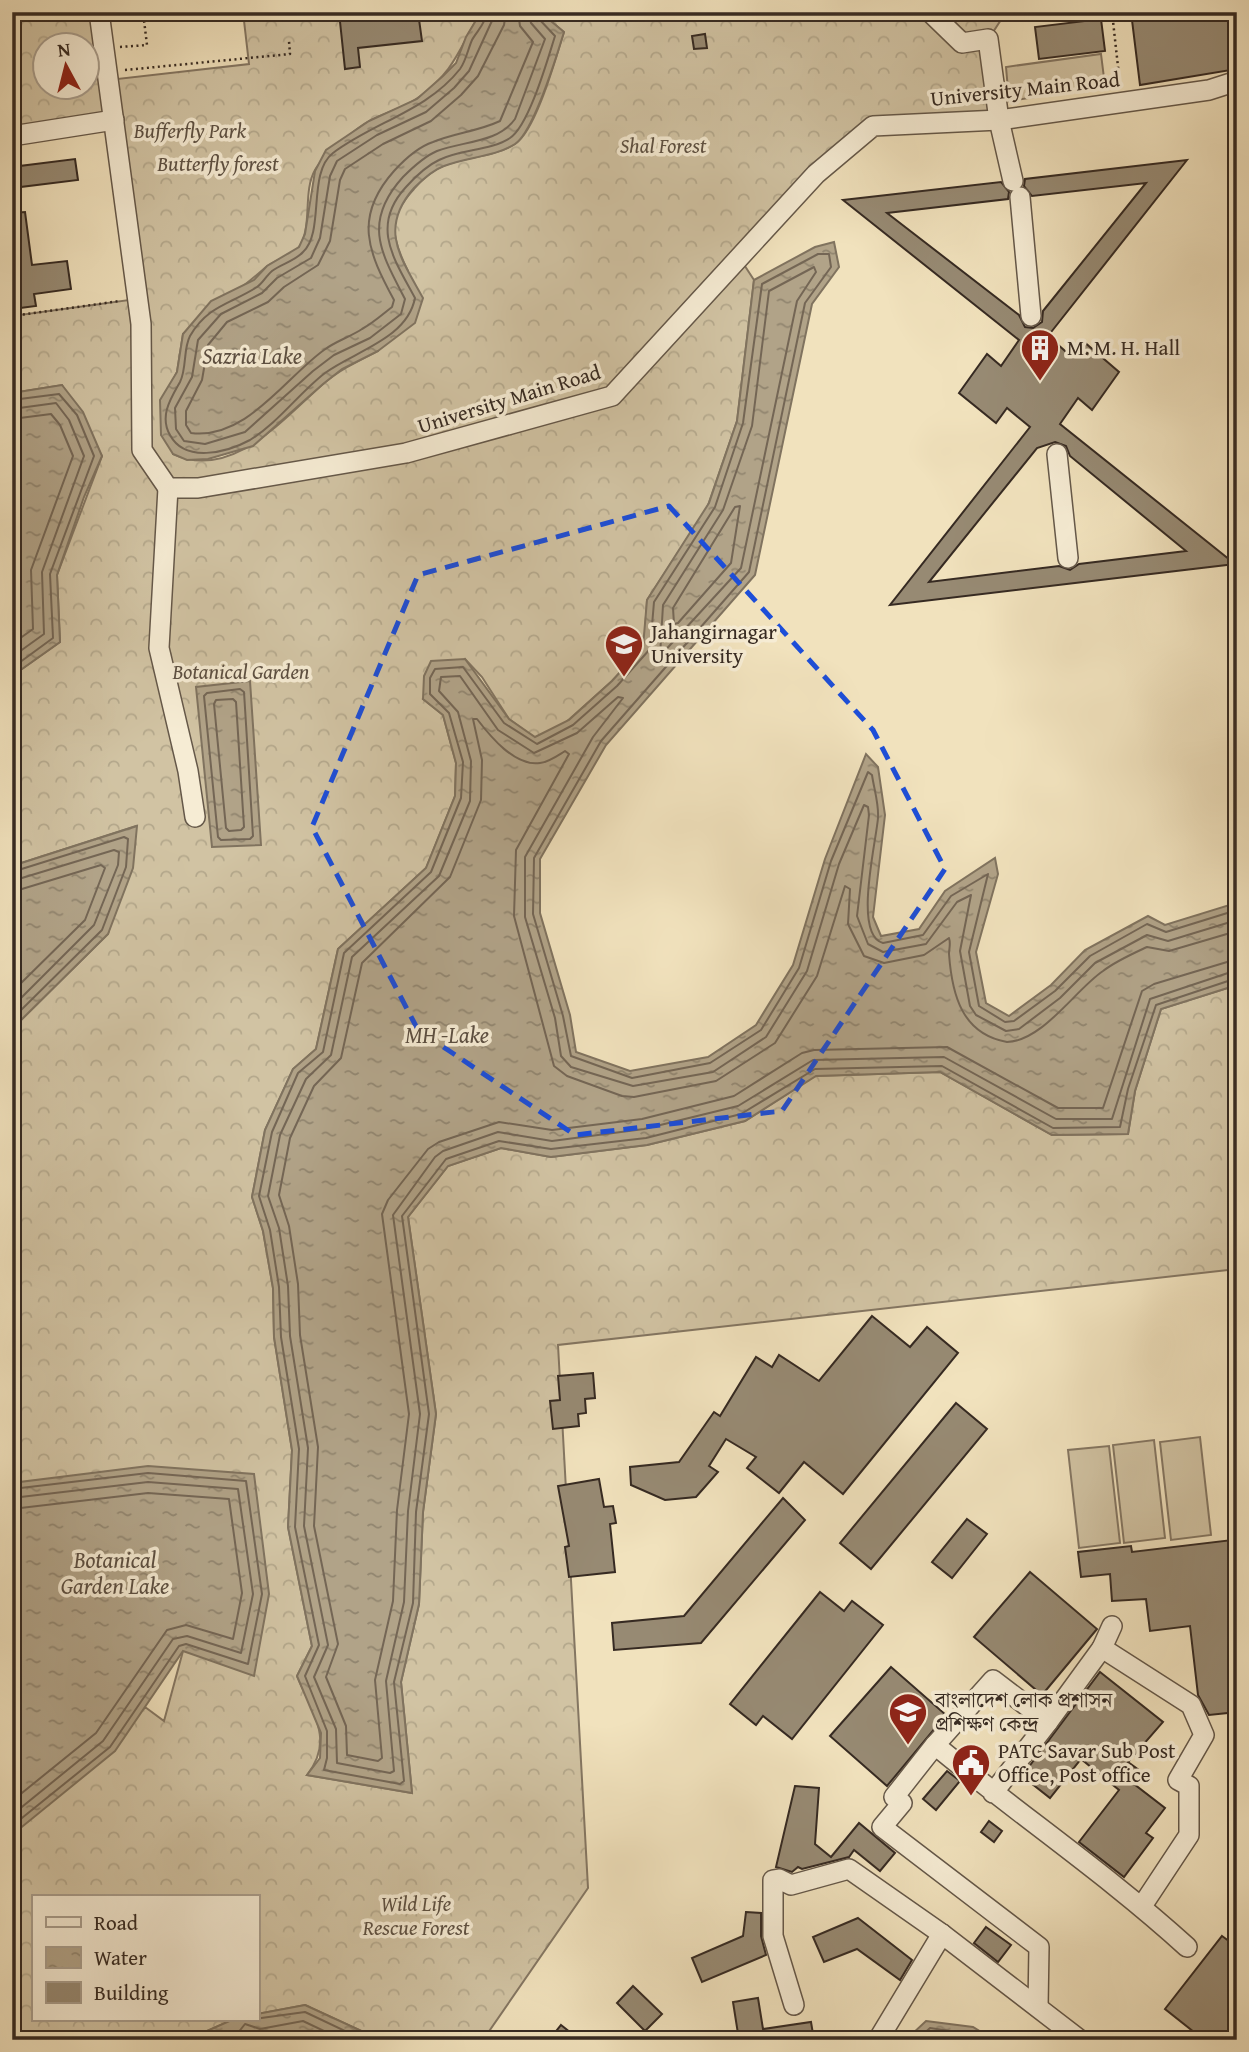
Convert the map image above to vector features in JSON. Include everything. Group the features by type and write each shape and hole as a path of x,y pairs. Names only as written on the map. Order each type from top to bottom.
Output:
{"street":[{"path":"99,12 141,324 142,450 167,488 159,648 178,722 195,817"},
{"path":"930,12 961,43 988,40 999,120 1016,189 1031,316"},
{"name":"University Main Road","path":"167,488 198,488 406,453 612,396 816,173 873,126 999,120 1209,90 1237,81"},
{"path":"12,136 114,120"},
{"path":"1057,454 1068,558"},
{"path":"993,1793 1102,1648 1112,1626"},
{"path":"1102,1648 1191,1705 1204,1735 1178,1780 1189,1786 1189,1835 1142,1906"},
{"path":"1038,2007 1039,1947 882,1827 902,1803 894,1797 935,1745 993,1680 1048,1722"},
{"path":"935,1745 993,1793 1142,1906 1187,1947"},
{"path":"794,2005 773,1936 773,1880 779,1879 791,1885 849,1869 942,1934 1080,2040"},
{"path":"878,2040 942,1934"}],"path":[{"path":"104,48 147,45 143,12"},
{"path":"1112,12 1122,102"},
{"path":"107,72 290,54 289,41"},
{"path":"12,316 137,298"}],"highlighted area":[{"path":"669,506 873,730 945,869 782,1111 575,1135 418,1030 312,827 418,575"}],"green space":[{"path":"12,12 99,12 102,32 32,32 32,102 102,102 102,32 109,80 249,64 243,12 481,12 456,58 431,87 408,104 365,124 319,164 311,178 306,226 298,248 266,267 183,334 177,372 166,394 173,454 195,460 216,459 236,453 255,442 328,380 378,351 408,271 395,238 394,228 399,209 417,186 435,170 507,148 523,136 538,109 564,32 540,12 1006,12 988,40 999,120 873,126 739,257 754,280 737,421 707,508 647,600 644,647 612,681 564,724 535,738 509,719 482,677 465,659 423,699 443,715 456,763 455,796 426,868 338,949 316,1049 293,1069 265,1130 252,1197 263,1231 273,1288 274,1337 292,1450 288,1527 312,1646 297,1676 314,1714 320,1738 315,1762 307,1775 412,1793 401,1682 419,1604 423,1512 436,1414 408,1217 448,1166 501,1148 551,1157 647,1145 745,1121 815,1076 940,1072 1052,1135 1128,1134 1135,1091 1161,1009 1237,985 1237,1269 558,1345 588,1888 483,2040 381,2040 305,2005 259,2014 259,1895 32,1895 32,2021 230,2021 198,2035 197,2040 12,2040 12,1835 145,1707 164,1721 183,1651 12,1488 12,1029 108,934 136,826 12,866 12,676 60,642 57,575 102,456 62,385 12,393 12,316 137,299 114,120 12,136"},
{"path":"1101,54 1105,86 1009,101 1006,67"},
{"path":"1200,1437 1211,1535 1171,1540 1160,1442"},
{"path":"1154,1440 1165,1538 1124,1543 1113,1445"},
{"path":"1109,1446 1120,1543 1079,1548 1068,1450"}],"water":[{"name":"Sazria Lake","path":"481,12 540,12 564,32 544,92 522,137 499,152 436,170 414,188 403,203 395,230 401,256 423,298 415,323 378,351 342,369 253,446 208,459 187,460 173,454 161,435 160,400 177,372 183,334 211,301 254,280 267,266 299,247 305,234 315,171 326,150 369,121 417,99 443,76 456,63 466,37"},
{"name":"MH -Lake","path":"834,242 839,267 812,304 755,575 606,745 540,859 540,913 570,1015 576,1052 630,1071 708,1057 756,1025 793,965 825,859 866,754 878,767 885,815 873,917 881,936 919,929 945,891 995,858 998,874 976,952 986,1003 1009,1016 1051,985 1085,950 1148,916 1165,925 1233,904 1237,896 1237,985 1161,1009 1135,1091 1128,1134 1052,1135 940,1072 816,1076 745,1121 647,1145 551,1157 501,1148 448,1166 408,1217 436,1414 423,1512 419,1604 401,1682 412,1793 307,1775 320,1758 321,1733 297,1676 312,1646 288,1527 292,1450 274,1337 273,1288 263,1231 252,1197 265,1130 293,1069 316,1049 338,949 426,868 455,796 456,763 443,715 423,699 424,676 431,661 465,659 509,719 535,737 569,720 612,681 643,647 647,600 709,503 737,421 754,280 815,247"},
{"path":"62,385 83,412 102,456 84,497 57,575 60,642 12,676 12,393"},
{"path":"250,681 261,845 212,847 196,687"},
{"path":"137,826 133,868 108,934 12,1029 12,866"},
{"name":"Botanical Garden Lake","path":"148,1466 254,1474 269,1594 254,1676 183,1651 115,1751 12,1835 12,1483"},
{"path":"305,2005 381,2040 197,2040 198,2035 230,2021 259,2021 259,2014"},
{"path":"926,2021 973,2027 994,2040 912,2040 910,2036"}],"building":[{"path":"339,12 358,12 358,16 418,12 422,41 358,48 360,67 345,69"},
{"path":"1131,12 1237,12 1237,69 1140,85"},
{"path":"1101,19 1105,51 1039,59 1035,27"},
{"path":"705,34 707,48 694,49 692,36"},
{"path":"75,159 78,180 12,188 12,167"},
{"name":"M. M. H. Hall","path":"1187,160 1048,336 1072,357 1083,341 1119,372 1092,410 1078,398 1060,424 1235,564 890,605 1030,427 1007,408 996,423 959,393 987,354 1001,366 1019,340 843,200 1001,182 1009,192 1008,199 887,213 1019,315 1025,327 1033,328 1042,322 1043,311 1146,183 1032,196 1024,186 1025,179","holes":["1055,442 1066,446 1070,456 1186,551 1079,564 1070,570 1059,566 929,582 1037,448"]},
{"path":"25,212 32,265 67,261 71,289 34,294 36,306 12,309 12,213"},
{"path":"872,1316 910,1347 927,1327 958,1353 843,1494 804,1462 779,1493 747,1468 756,1457 726,1439 709,1466 718,1472 696,1497 665,1500 631,1485 630,1467 679,1462 714,1412 720,1416 756,1357 772,1367 779,1355 819,1381"},
{"path":"593,1373 595,1398 585,1399 586,1413 578,1414 579,1426 553,1429 550,1401 560,1400 558,1376"},
{"path":"956,1403 987,1429 871,1569 840,1543"},
{"path":"599,1479 604,1507 613,1506 616,1523 610,1524 615,1572 569,1577 565,1547 569,1546 558,1486"},
{"path":"783,1498 805,1520 701,1643 614,1650 612,1623 684,1616"},
{"path":"967,1519 987,1534 952,1578 932,1562"},
{"path":"1232,1540 1237,1576 1237,1712 1209,1715 1198,1695 1190,1626 1150,1631 1146,1599 1112,1601 1110,1574 1081,1577 1078,1552 1131,1546 1132,1552"},
{"path":"1030,1572 1097,1629 1042,1695 974,1637"},
{"path":"820,1592 844,1611 852,1601 883,1625 792,1739 763,1716 756,1725 730,1704"},
{"path":"891,1667 946,1715 887,1786 830,1736"},
{"path":"1100,1672 1163,1722 1128,1762 1143,1773 1134,1784 1165,1808 1146,1833 1153,1838 1124,1877 1079,1842 1119,1790 1081,1759 1050,1798 1022,1776"},
{"path":"947,1771 960,1781 936,1810 923,1799"},
{"path":"795,1786 819,1788 815,1844 831,1857 859,1823 895,1853 880,1871 854,1850 849,1857 802,1869 798,1867 792,1872 776,1867"},
{"path":"989,1821 1002,1831 994,1842 981,1832"},
{"path":"746,1912 761,1913 761,1936 766,1955 702,1982 692,1958 743,1936"},
{"path":"858,1918 912,1960 900,1980 857,1949 824,1962 813,1937"},
{"path":"986,1927 1011,1945 998,1962 974,1943"},
{"path":"1222,1936 1237,1947 1237,2040 1204,2040 1165,2009"},
{"path":"633,1986 662,2014 645,2031 617,2003"},
{"path":"758,1998 763,2029 811,2022 814,2040 739,2040 733,2002"},
{"path":"561,2025 580,2040 549,2040"}],"place":[{"name":"M. M. H. Hall","path":"1040,382"},
{"name":"Jahangirnagar University","path":"624,678"},
{"name":"বাংলাদেশ লোক প্রশাসন প্রশিক্ষণ কেন্দ্র","path":"908,1746"},
{"name":"PATC Savar Sub Post Office, Post office","path":"971,1797"}],"park label":[{"name":"Bufferfly Park","path":"190,131"},
{"name":"Shal Forest","path":"663,146"},
{"name":"Butterfly forest","path":"218,164"},
{"name":"Botanical Garden","path":"241,672"},
{"name":"Wild Life Rescue Forest","path":"416,1916"}]}
